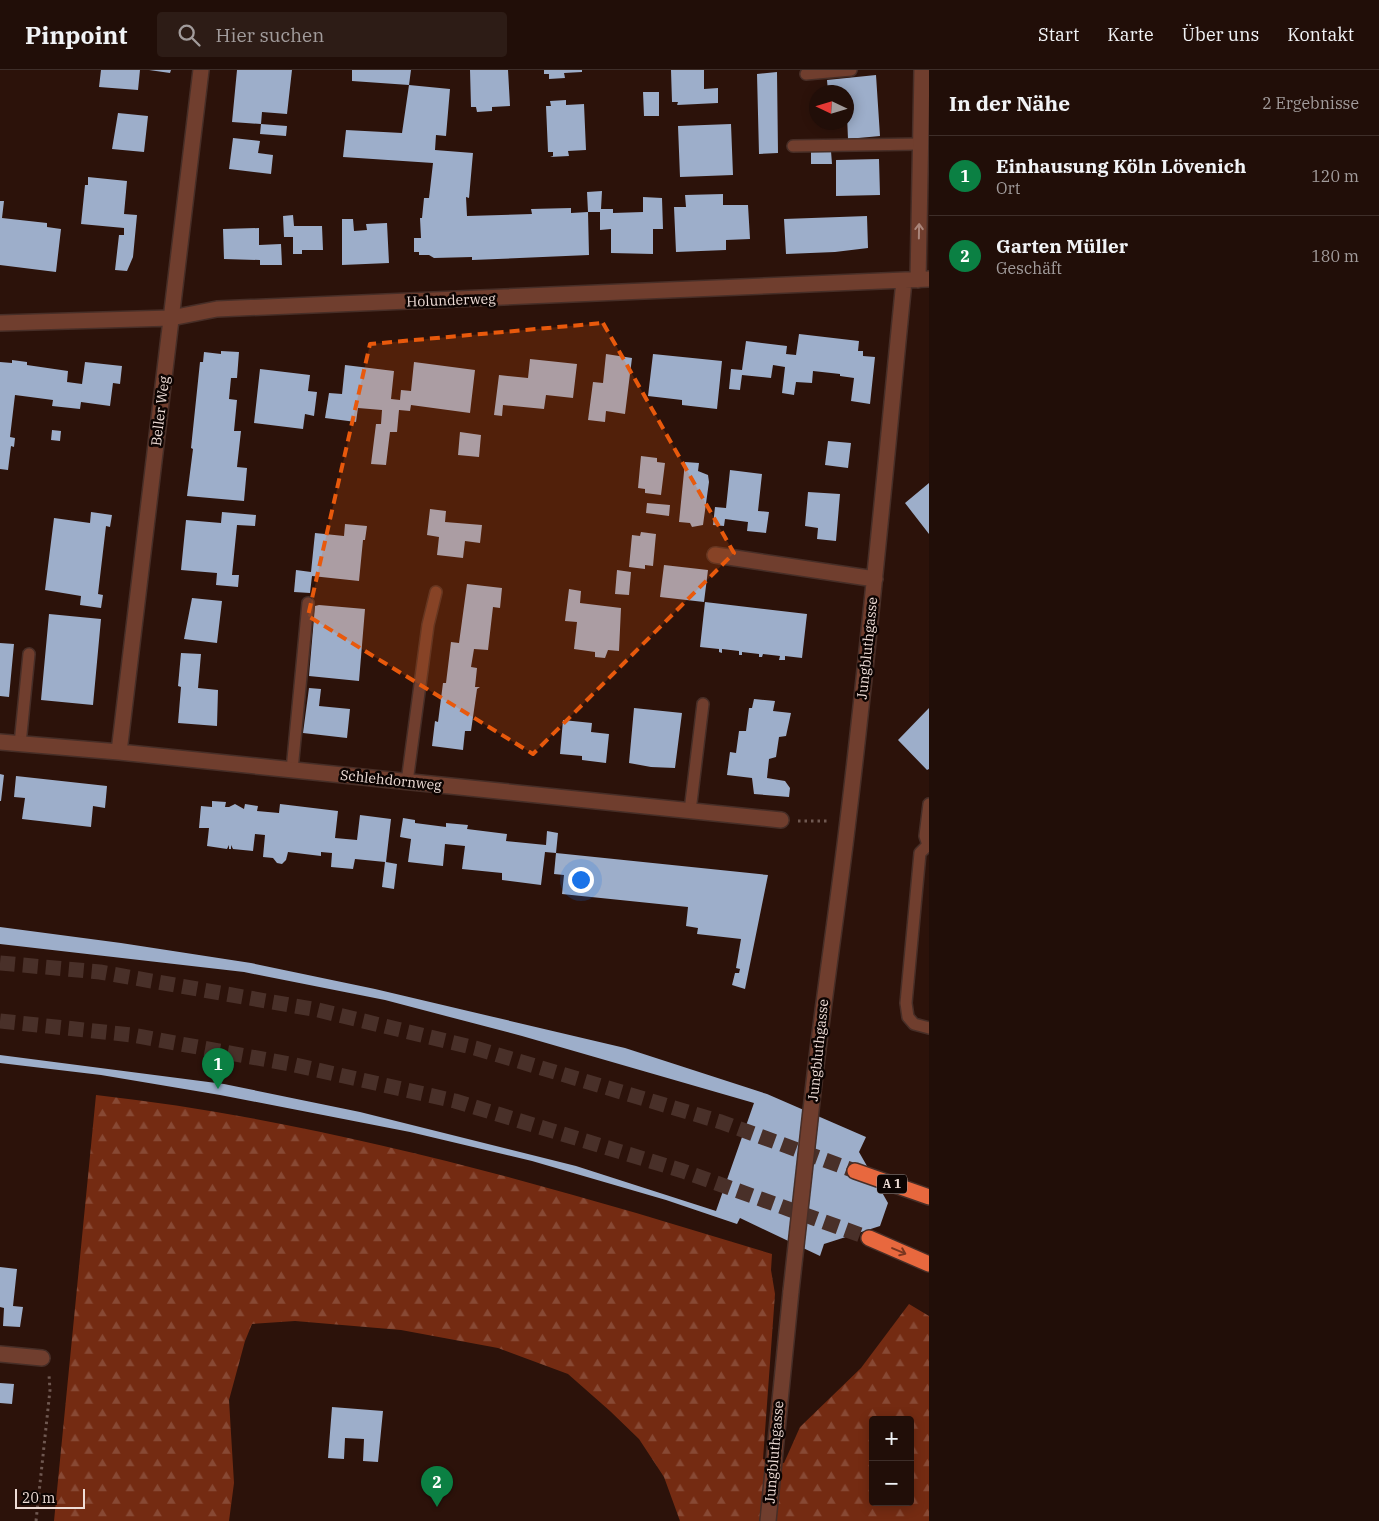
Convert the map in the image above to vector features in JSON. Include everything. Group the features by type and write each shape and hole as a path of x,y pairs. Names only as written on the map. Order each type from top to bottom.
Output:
{"highway":[{"name":"A 1","path":"855,1171 929,1197"},
{"path":"869,1238 929,1264"}],"street":[{"name":"Beller Weg","path":"119,752 202,70"},
{"name":"Jungbluthgasse","path":"768,1521 791,1291 830,942 848,821 875,579 917,280 922,70"},
{"name":"Holunderweg","path":"0,323 171,318 217,309 917,280"},
{"name":"Jungbluthgasse","path":"715,555 875,579"},
{"name":"Schlehdornweg","path":"0,742 119,752 782,820"},
{"path":"0,1354 42,1358"}],"lane":[{"path":"806,74 851,70"},
{"path":"793,146 920,144"},
{"path":"407,782 428,626 436,592"},
{"path":"292,770 308,603"},
{"path":"20,744 29,654"},
{"path":"690,811 703,704"},
{"path":"929,804 926,836 928,844 920,853 906,1003 908,1017 914,1024 929,1028"}],"path":[{"path":"782,820 848,821"},
{"path":"36,1521 50,1390 49,1371 42,1358"}],"highlighted area":[{"path":"603,323 734,553 533,754 308,616 370,344"}],"green space":[{"path":"96,1095 268,1121 353,1139 437,1159 605,1204 772,1254 771,1270 775,1294 763,1459 784,1463 800,1427 861,1368 909,1304 929,1316 929,1521 680,1521 664,1477 639,1439 568,1374 498,1348 401,1330 295,1321 252,1324 245,1341 229,1400 234,1483 229,1521 54,1521"}],"building":[{"path":"101,70 140,70 138,90 99,87"},
{"path":"149,70 171,70 170,73"},
{"path":"237,70 292,70 287,114 262,112 261,124 232,122"},
{"path":"352,70 411,70 409,85 352,81"},
{"path":"470,70 508,70 510,106 492,107 492,111 477,112 476,107 471,107"},
{"path":"544,70 582,70 582,72 564,73 565,78 549,79 549,74 544,74"},
{"path":"671,70 704,70 704,89 718,88 718,103 677,105 678,102 672,102"},
{"path":"777,72 778,153 759,154 757,74"},
{"path":"876,75 880,136 848,139 848,130 854,130 854,85 827,85 827,80"},
{"path":"409,85 450,89 446,136 436,135 435,150 473,153 469,198 466,197 467,216 532,214 531,209 571,208 571,213 588,212 589,255 472,260 472,257 434,258 414,252 414,238 421,238 420,218 422,218 424,198 429,198 433,163 343,157 346,130 402,133"},
{"path":"643,92 659,92 659,116 644,116"},
{"path":"566,100 566,105 584,104 586,150 568,151 569,156 550,157 553,156 553,152 548,152 546,106 551,106 550,101"},
{"path":"118,113 148,116 144,152 112,149"},
{"path":"261,124 287,126 286,136 260,134"},
{"path":"731,124 733,175 680,177 678,126"},
{"path":"233,138 260,141 258,153 273,155 271,174 229,169"},
{"path":"831,151 832,164 811,164 811,152"},
{"path":"879,159 880,195 836,196 836,160"},
{"path":"88,177 127,181 124,214 137,215 133,257 127,271 115,270 119,235 124,235 124,228 81,224 85,185 88,185"},
{"path":"602,191 601,209 613,209 613,213 643,212 643,197 662,198 663,229 653,229 653,254 611,253 611,229 600,230 600,212 588,212 587,192"},
{"path":"723,194 723,205 748,205 750,239 726,240 726,250 676,252 674,207 686,207 685,195"},
{"path":"0,201 4,201 2,218 47,223 47,227 61,229 56,272 0,265"},
{"path":"293,215 294,226 322,226 323,250 302,250 302,254 293,254 293,237 284,237 283,216"},
{"path":"867,216 868,248 835,252 786,254 784,219"},
{"path":"342,219 353,219 354,231 367,230 366,224 387,223 389,263 342,265"},
{"path":"259,228 259,245 281,244 282,265 260,265 260,260 224,259 223,229"},
{"path":"799,334 859,341 858,351 863,351 863,356 875,357 870,404 851,401 854,378 840,376 840,374 813,371 812,383 796,382 794,395 782,393 785,367 773,365 771,378 742,375 740,390 729,389 731,369 742,370 746,341 787,346 786,354 796,355"},
{"path":"221,351 239,352 237,378 231,378 229,399 237,400 234,431 241,431 237,467 247,468 244,501 187,496 200,362 203,362 204,352 221,354"},
{"path":"606,354 632,358 625,414 606,411 605,422 588,420 593,382 603,383"},
{"path":"653,354 722,361 717,409 682,405 682,400 648,396"},
{"path":"530,359 577,364 573,398 546,395 544,409 503,405 502,416 494,415 499,375 528,378"},
{"path":"12,360 27,362 27,365 68,371 67,382 82,384 85,362 122,366 120,384 113,383 110,406 81,402 80,409 52,406 53,400 15,395 10,437 15,438 14,447 11,446 8,470 0,469 0,362 12,363"},
{"path":"414,362 475,370 470,413 411,405 410,411 399,410 397,432 390,432 386,465 371,464 376,424 381,424 382,410 358,408 356,422 325,418 329,393 342,394 345,365 394,371 391,399 400,400 401,390 411,391"},
{"path":"260,369 310,375 308,391 317,392 314,416 305,414 303,429 254,423"},
{"path":"52,430 61,431 60,441 51,440"},
{"path":"460,432 481,435 479,457 458,455"},
{"path":"828,441 851,443 848,468 825,465"},
{"path":"641,456 657,458 657,462 665,463 661,495 645,493 645,489 638,488"},
{"path":"685,462 699,463 698,471 708,475 709,482 703,525 692,527 690,523 679,522"},
{"path":"730,470 762,474 758,511 769,512 766,533 747,531 748,522 725,519 724,526 713,525 715,507 726,508"},
{"path":"929,483 929,534 905,503"},
{"path":"808,492 840,494 836,541 817,539 818,528 805,526"},
{"path":"647,503 670,505 669,516 646,513"},
{"path":"430,509 446,511 445,522 482,525 480,543 465,541 463,558 437,555 439,537 427,535"},
{"path":"91,512 112,515 110,527 106,526 98,594 103,595 101,608 80,605 81,596 45,590 54,518 90,523"},
{"path":"222,512 256,515 255,526 237,525 232,575 239,575 238,587 216,585 217,573 181,570 186,520 221,523"},
{"path":"345,524 367,526 365,540 363,540 359,581 312,576 310,593 294,592 296,570 311,572 315,533 344,536"},
{"path":"641,532 656,534 653,566 645,565 645,569 629,567 632,535 640,536"},
{"path":"664,565 708,570 704,602 660,597"},
{"path":"617,570 631,572 629,595 615,594"},
{"path":"467,584 502,588 500,608 493,607 488,650 474,649 471,667 477,668 475,687 480,687 477,689 471,731 465,731 463,750 432,746 435,721 438,722 443,683 446,683 451,642 459,643"},
{"path":"569,589 581,591 580,603 621,608 619,651 608,650 605,658 595,657 595,652 574,649 577,622 565,621"},
{"path":"192,598 222,601 217,643 184,639"},
{"path":"705,602 807,614 802,658 785,656 785,660 779,660 780,656 763,654 762,657 759,657 759,654 742,652 742,655 739,655 739,651 722,649 722,653 719,652 719,649 700,647"},
{"path":"315,606 365,609 359,681 309,676"},
{"path":"49,614 101,619 93,705 41,700"},
{"path":"0,643 14,644 9,697 0,696"},
{"path":"181,653 201,654 198,688 218,690 217,726 178,723 181,687 178,686"},
{"path":"309,688 321,689 319,706 350,709 347,738 303,733"},
{"path":"754,699 775,701 773,711 791,713 786,736 779,737 776,757 769,759 767,778 785,781 790,788 789,797 754,794 752,778 727,775 730,752 736,753 739,731 746,731 749,708 752,708"},
{"path":"634,708 682,713 675,768 651,767 629,763"},
{"path":"929,708 929,769 927,770 898,740"},
{"path":"563,720 592,723 591,732 609,734 606,763 582,760 582,756 560,754"},
{"path":"0,774 4,775 1,801 0,801"},
{"path":"16,776 107,786 105,808 93,806 91,827 22,819 25,798 14,797"},
{"path":"212,801 226,802 225,807 235,804 244,809 245,804 258,806 257,811 279,813 280,804 338,811 335,838 357,840 360,815 391,819 386,862 397,864 394,889 382,887 385,862 355,859 353,869 331,867 332,853 321,852 321,856 288,852 286,860 282,864 277,863 273,858 263,857 265,835 255,834 253,851 233,849 231,845 231,849 229,849 229,845 227,849 207,846 209,828 199,828 201,806 212,807"},
{"path":"403,818 415,820 415,823 446,827 446,823 468,825 467,829 507,834 506,841 546,845 547,831 558,833 556,853 545,852 541,885 502,880 502,873 462,869 465,846 445,844 443,866 408,862 411,839 400,837"},
{"path":"556,853 768,875 745,989 732,985 735,973 739,973 740,969 736,968 741,939 697,934 698,928 686,926 688,907 562,894 564,875 554,874"},
{"path":"0,927 251,963 375,989 625,1048 767,1094 866,1137 859,1152 888,1203 880,1226 824,1244 820,1256 740,1218 737,1224 666,1200 532,1161 410,1132 220,1095 101,1075 0,1063 0,1055 224,1084 360,1112 576,1166 716,1211 754,1103 522,1036 385,1000 244,972 0,944"},
{"path":"0,1267 17,1269 13,1306 23,1307 20,1327 3,1326 4,1308 0,1307"},
{"path":"0,1383 14,1384 12,1404 0,1403"},
{"path":"332,1407 383,1411 378,1462 363,1461 364,1439 345,1438 344,1459 328,1458"}],"tunnel":[{"path":"0,963 100,972 318,1010 475,1048 721,1122 855,1171"},
{"path":"0,1021 132,1035 295,1065 455,1101 683,1171 869,1238"}],"place":[{"name":"Einhausung Köln Lövenich","path":"218,1089"},
{"name":"Garten Müller","path":"437,1507"}]}
